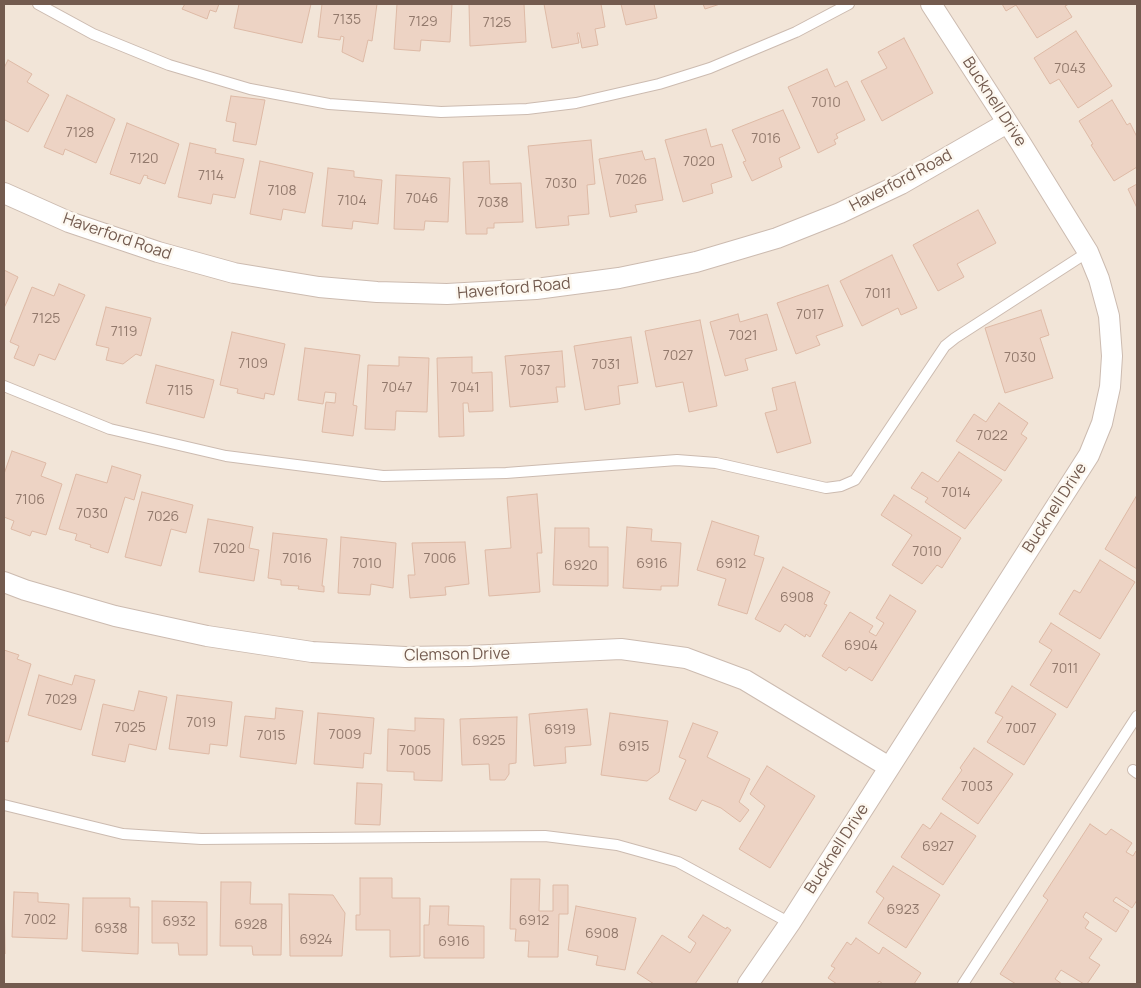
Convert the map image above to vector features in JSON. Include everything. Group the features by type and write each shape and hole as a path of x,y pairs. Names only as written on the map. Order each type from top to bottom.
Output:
{"street":[{"name":"Bucknell Drive","path":"748,984 790,923 1089,455 1102,423 1110,387 1112,356 1109,316 1099,279 1088,252 931,4"},
{"name":"Haverford Road","path":"4,193 69,222 158,252 234,272 318,287 378,292 448,294 536,290 619,278 696,262 777,238 840,213 901,184 1008,123"},
{"name":"Clemson Drive","path":"4,582 115,616 207,636 312,652 433,657 621,649 686,658 745,680 889,766"}],"lane":[{"path":"38,4 93,34 170,66 250,89 329,104 441,112 546,107 576,103 659,84 710,68 744,54 796,32 849,4"},
{"path":"4,386 110,429 226,456 383,476 506,473 677,460 716,462 826,488 841,486 855,480 945,346 1088,252"},
{"path":"963,984 1137,716"},
{"path":"4,805 123,834 201,839 544,836 617,845 678,862 790,923"}],"shaded area":[{"path":"4,4 1137,4 1137,984 4,984"}],"building":[{"path":"185,4 219,4 216,12 210,10 207,19 182,9"},
{"path":"239,4 311,4 302,43 234,28"},
{"path":"322,4 377,4 372,41 368,40 363,62 342,52 344,37 341,36 340,40 318,37"},
{"path":"397,4 452,4 450,42 421,40 420,51 394,49"},
{"path":"469,4 524,4 526,42 470,46"},
{"path":"544,4 601,4 605,27 595,29 598,45 582,48 579,33 577,33 579,43 552,48"},
{"path":"621,4 654,4 657,18 626,25"},
{"path":"703,4 720,4 705,9"},
{"path":"1002,4 1069,4 1065,6 1072,17 1037,38 1016,5 1006,11"},
{"path":"1076,31 1112,86 1078,108 1059,79 1050,84 1034,58"},
{"path":"904,38 933,93 882,121 861,81 887,68 878,52"},
{"path":"8,60 32,74 27,82 49,95 28,132 5,120 4,122 4,68"},
{"path":"827,69 835,87 847,81 865,120 836,134 838,138 834,140 836,144 818,153 788,87"},
{"path":"67,95 115,119 96,163 65,149 63,155 44,147"},
{"path":"231,96 265,100 256,145 233,141 236,123 226,121"},
{"path":"1112,100 1127,125 1130,123 1137,137 1137,167 1114,181 1091,145 1093,144 1079,121"},
{"path":"783,110 800,148 779,158 782,167 752,181 743,162 746,161 732,130"},
{"path":"127,123 179,144 165,184 147,178 148,176 144,175 140,184 110,174"},
{"path":"706,129 711,147 722,144 732,177 711,184 713,193 683,202 665,140"},
{"path":"591,140 595,184 587,185 589,214 568,216 569,225 536,228 528,146"},
{"path":"190,143 216,149 215,153 244,159 235,198 213,194 211,204 178,197"},
{"path":"642,151 645,160 655,158 663,200 635,205 637,212 610,217 599,159"},
{"path":"260,161 313,173 305,213 283,209 281,220 250,214"},
{"path":"489,161 490,184 521,183 523,222 494,223 494,228 487,228 487,234 466,234 463,162"},
{"path":"328,168 354,171 354,177 382,180 378,224 353,221 352,229 322,226"},
{"path":"396,175 450,178 448,222 425,221 424,230 394,229"},
{"path":"1137,184 1137,208 1128,189"},
{"path":"978,210 996,243 957,264 964,277 938,291 913,245"},
{"path":"892,255 917,308 901,315 898,308 862,326 840,281"},
{"path":"4,270 18,277 4,308"},
{"path":"59,284 85,295 55,360 39,354 34,366 14,358 19,346 10,342 32,287 54,296"},
{"path":"828,285 843,326 816,336 820,345 796,354 777,303"},
{"path":"106,307 151,318 141,356 136,354 123,364 106,360 109,348 96,345"},
{"path":"1041,310 1049,335 1040,338 1053,378 1005,393 985,328"},
{"path":"738,314 740,322 767,314 777,350 745,359 748,370 725,376 710,322"},
{"path":"700,320 717,406 689,412 683,382 656,387 645,331"},
{"path":"232,332 285,344 274,395 265,393 264,399 237,393 238,389 220,385"},
{"path":"631,337 638,383 618,386 620,404 585,410 574,346"},
{"path":"305,348 360,355 353,405 357,406 353,436 322,432 326,402 335,403 336,393 325,392 323,404 298,400"},
{"path":"562,351 565,387 556,387 558,402 510,407 505,356"},
{"path":"399,357 429,358 427,412 396,411 395,430 365,429 368,365 399,366"},
{"path":"472,357 472,373 492,372 493,411 469,412 468,403 463,403 464,436 439,437 437,358"},
{"path":"156,365 214,380 204,418 146,403"},
{"path":"795,382 811,443 777,453 765,413 777,410 772,388"},
{"path":"999,403 1028,423 1021,434 1027,438 1005,471 956,441 974,414 986,422"},
{"path":"12,451 46,463 41,476 62,484 46,535 32,531 30,536 11,529 14,521 4,517 4,474"},
{"path":"959,452 1002,480 965,529 925,502 928,498 911,488 922,472 938,482"},
{"path":"112,466 141,475 134,500 125,497 108,553 75,540 77,534 59,529 76,474 107,483"},
{"path":"142,492 193,505 186,533 171,529 161,566 125,557"},
{"path":"537,494 542,553 537,553 540,592 489,596 485,550 511,548 507,497"},
{"path":"894,495 961,538 942,568 937,565 922,584 892,565 912,535 881,515"},
{"path":"1137,495 1137,569 1105,549"},
{"path":"208,519 253,527 249,548 259,550 254,581 199,572"},
{"path":"712,521 759,536 754,555 764,558 747,614 718,605 726,579 697,570"},
{"path":"627,527 652,529 651,541 681,543 678,586 661,586 661,590 623,588"},
{"path":"555,528 589,528 589,547 608,547 608,586 553,585"},
{"path":"273,533 327,539 322,586 324,586 324,592 298,589 299,586 281,585 281,580 268,578"},
{"path":"341,537 396,543 393,588 371,584 370,595 338,593"},
{"path":"465,542 469,584 445,587 446,595 410,598 408,575 415,575 412,543"},
{"path":"1100,560 1135,582 1100,639 1059,614 1074,590 1080,593"},
{"path":"783,567 830,592 824,604 827,605 810,637 806,634 805,637 785,624 780,632 755,619"},
{"path":"890,595 916,611 872,681 849,667 846,671 822,656 850,612 873,626 869,632 876,636 884,623 876,618"},
{"path":"1051,623 1100,654 1067,708 1030,685 1052,650 1039,642"},
{"path":"4,650 19,655 17,659 31,664 8,742 4,741"},
{"path":"39,675 72,685 75,675 95,680 81,730 28,715"},
{"path":"1012,686 1056,714 1024,765 987,742 1003,717 995,713"},
{"path":"139,691 167,697 156,750 129,744 125,762 92,755 103,704 134,711"},
{"path":"177,695 232,702 227,746 210,744 209,754 169,749"},
{"path":"276,708 303,711 296,764 240,757 245,716 275,719"},
{"path":"587,709 591,745 565,747 566,763 534,766 529,714"},
{"path":"318,713 374,718 371,754 364,753 363,768 314,764"},
{"path":"610,713 668,721 659,772 647,781 601,775"},
{"path":"517,717 516,763 509,764 509,774 505,780 490,780 489,764 462,765 460,719"},
{"path":"415,718 444,719 442,781 414,780 414,772 387,771 388,729 415,731"},
{"path":"693,723 718,732 707,757 750,779 739,802 749,810 740,822 721,808 702,800 696,811 669,799 686,760 679,757"},
{"path":"974,748 1013,774 978,824 942,799 962,770 960,768"},
{"path":"767,766 815,796 770,868 739,849 765,806 750,794"},
{"path":"357,783 382,784 380,825 355,824"},
{"path":"941,813 976,836 943,885 901,857 923,824 930,829"},
{"path":"1090,824 1106,835 1111,829 1132,843 1126,852 1133,856 1137,852 1137,900 1132,908 1116,897 1113,901 1129,911 1116,932 1086,912 1083,917 1089,922 1085,928 1102,939 1089,958 1100,965 1087,984 1061,970 1055,979 1062,984 1016,984 1000,974 1048,900 1043,896"},
{"path":"893,866 940,895 906,948 868,923 884,898 876,892"},
{"path":"360,878 392,878 392,898 420,898 420,956 390,957 390,930 356,930 356,915 360,915"},
{"path":"511,879 540,879 539,911 553,911 553,885 568,885 568,914 559,914 558,957 528,957 529,941 515,941 516,929 510,929"},
{"path":"221,882 251,882 250,904 282,904 281,955 253,955 252,946 220,946"},
{"path":"4,884 5,954 4,954"},
{"path":"14,892 38,893 38,902 69,904 67,939 12,937"},
{"path":"289,894 333,895 345,913 342,956 290,956"},
{"path":"83,898 130,898 130,907 139,907 138,954 82,951"},
{"path":"152,901 207,902 207,955 179,955 178,943 152,943"},
{"path":"430,906 449,906 448,925 484,926 484,958 424,958 424,925 429,925"},
{"path":"576,906 636,918 625,970 596,965 598,956 568,950"},
{"path":"703,915 731,930 695,984 654,984 637,973 662,935 690,953 696,943 688,937"},
{"path":"856,938 879,954 883,947 921,973 914,984 883,984 879,981 877,984 837,984 828,978 835,968 831,966 847,942 851,945"}]}
